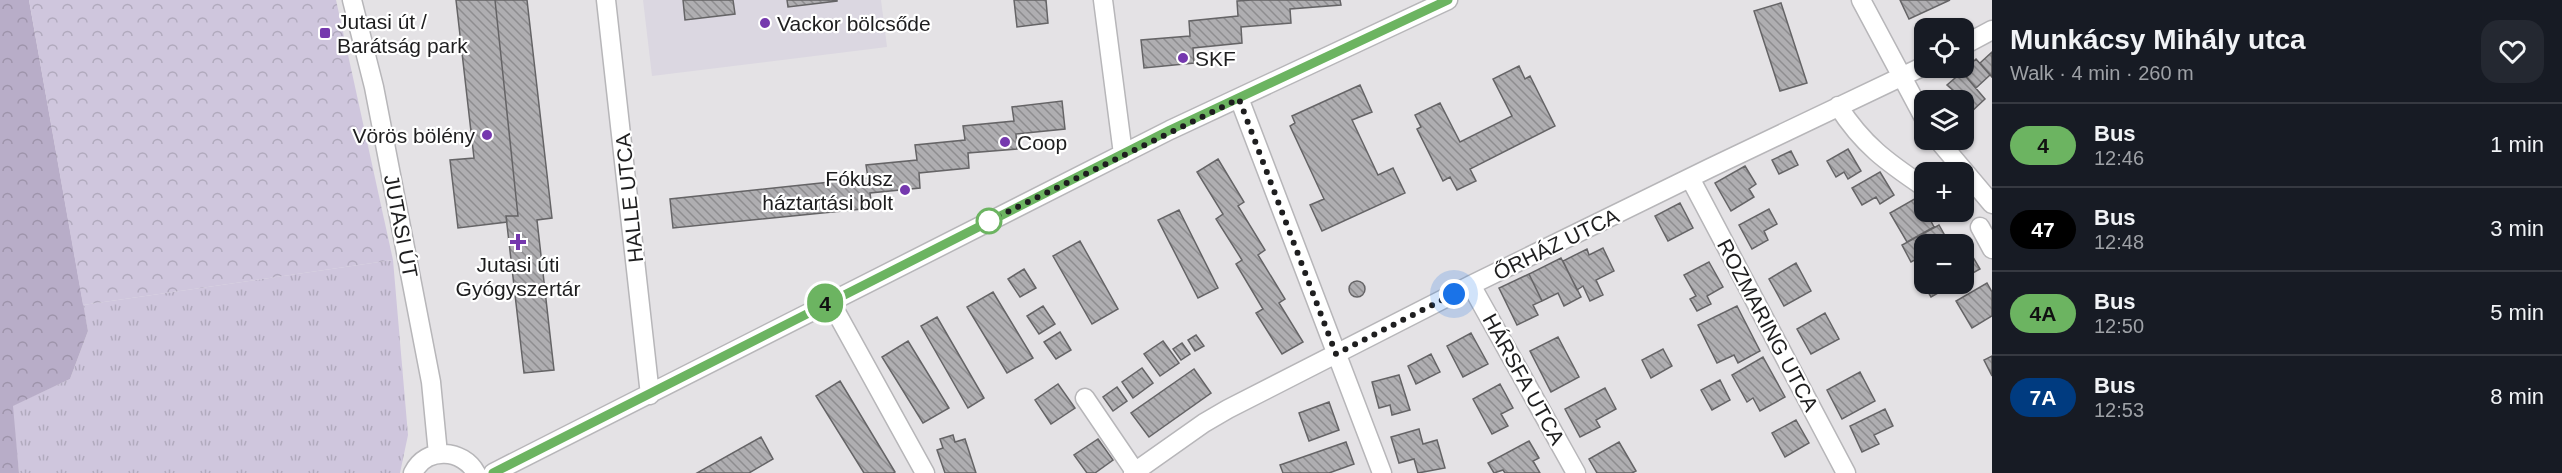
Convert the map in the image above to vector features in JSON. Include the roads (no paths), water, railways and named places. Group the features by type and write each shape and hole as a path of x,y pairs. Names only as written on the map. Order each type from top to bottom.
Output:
{"street":[{"name":"JUTASI ÚT","path":"352,0 374,87 431,382 438,454"},
{"name":"HALLE UTCA","path":"606,0 650,395"},
{"path":"1103,0 1123,154"},
{"path":"493,473 1123,154 1448,0"},
{"path":"1861,0 1914,100"},
{"path":"1974,40 1992,30"},
{"name":"ŐRHÁZ UTCA","path":"1135,472 1212,418 1336,354 1471,285 1838,106 1914,71"},
{"path":"1239,99 1382,473"},
{"path":"1838,106 1853,129 1881,158 1914,180"},
{"path":"1946,150 1992,204"},
{"name":"ROZMARING UTCA","path":"1690,178 1846,473"},
{"path":"1980,227 1992,249"},
{"name":"HÁRSFA UTCA","path":"1471,285 1576,473"},
{"path":"830,301 925,473"},
{"path":"1084,398 1135,472"},
{"path":"413,473 426,458 438,454 459,456 468,462 476,473"}],"place":[{"name":"Vackor bölcsőde","path":"765,23"},
{"name":"Jutasi út / Barátság park","path":"325,33"},
{"name":"SKF","path":"1183,58"},
{"name":"Vörös bölény","path":"487,135"},
{"name":"Coop","path":"1005,142"},
{"name":"Fókusz háztartási bolt","path":"905,190"},
{"name":"Jutasi úti Gyógyszertár","path":"518,242"}]}
